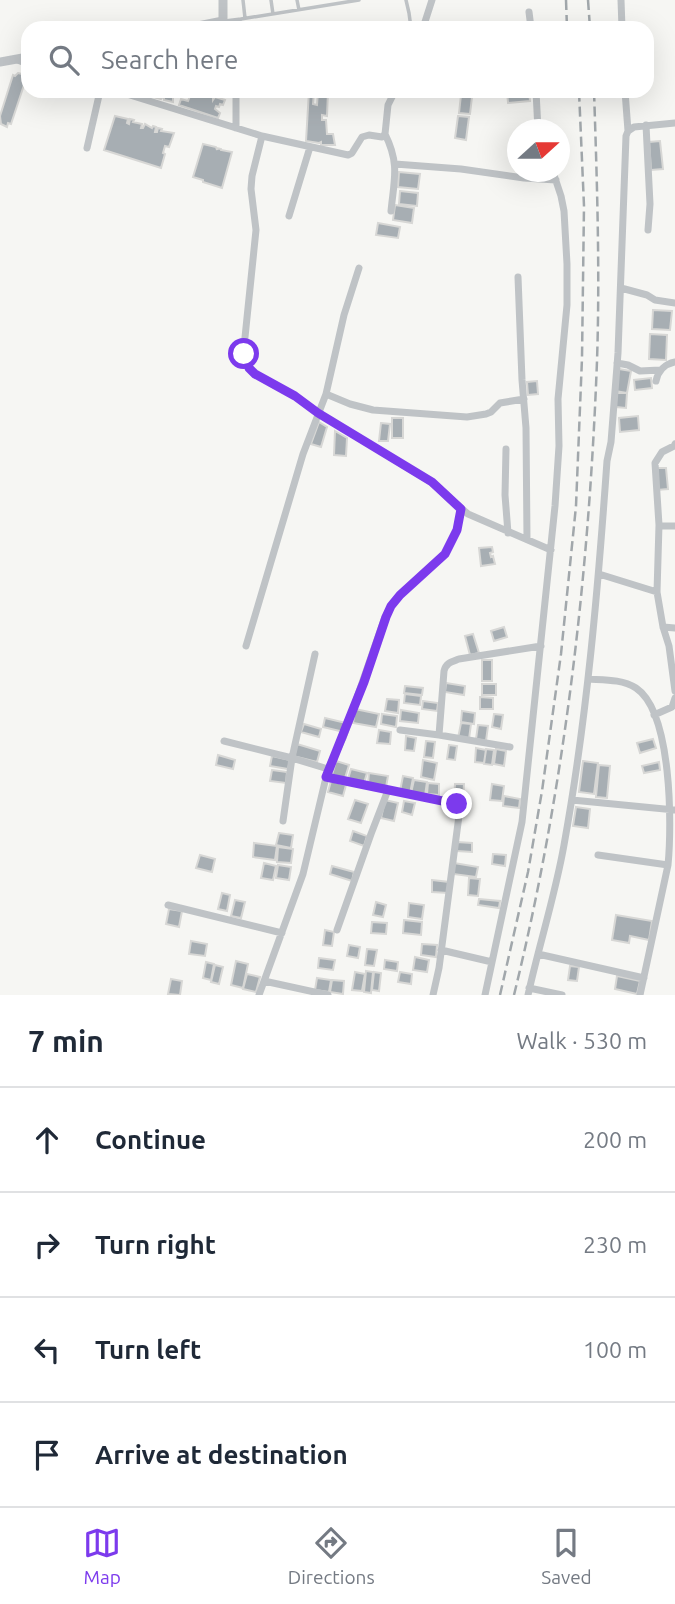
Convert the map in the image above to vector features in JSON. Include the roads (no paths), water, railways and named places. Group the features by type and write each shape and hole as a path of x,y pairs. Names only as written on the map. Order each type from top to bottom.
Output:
{"street":[{"path":"223,0 224,21"},
{"path":"425,21 432,0"},
{"path":"621,0 622,21"},
{"path":"529,12 530,21"},
{"path":"0,62 21,58"},
{"path":"14,59 21,62"},
{"path":"86,148 98,98"},
{"path":"140,98 262,136 349,155 362,136 385,135"},
{"path":"236,98 236,128"},
{"path":"391,211 395,164 393,151 385,135 388,105 392,98"},
{"path":"536,98 537,119"},
{"path":"562,995 529,991 562,858 588,679 617,363 628,131 626,98"},
{"path":"628,131 634,127 675,123"},
{"path":"646,125 650,204 648,230"},
{"path":"262,136 251,189 256,230 244,354 249,368 432,482 468,514 551,550"},
{"path":"289,216 310,147"},
{"path":"395,164 507,176"},
{"path":"485,995 522,822 555,506 559,388 567,305 564,211 557,182"},
{"path":"246,646 303,454 326,394 344,315 359,268"},
{"path":"518,277 526,428 527,539"},
{"path":"621,288 655,300 675,303"},
{"path":"656,381 660,370 675,362"},
{"path":"617,363 640,371 660,370"},
{"path":"326,394 373,410 467,417 491,412 500,403 524,399"},
{"path":"675,444 663,452 656,463 659,526 657,592 669,646 675,691"},
{"path":"506,449 508,533"},
{"path":"259,995 303,874 327,773 343,738 386,617 400,595 445,554 457,530 461,509"},
{"path":"659,526 675,526"},
{"path":"599,574 657,592"},
{"path":"663,627 675,628"},
{"path":"439,735 444,671 449,663 459,659 541,646"},
{"path":"283,821 292,758 315,654"},
{"path":"588,679 619,681 639,690 654,715 662,739 673,810 668,865 641,995"},
{"path":"654,715 672,707 675,698"},
{"path":"400,730 510,747"},
{"path":"223,741 292,758 327,773 388,790 457,804 460,808 433,995"},
{"path":"337,930 388,790"},
{"path":"572,800 673,810"},
{"path":"598,855 668,865"},
{"path":"168,905 282,933"},
{"path":"441,950 492,961"},
{"path":"538,954 644,978"},
{"path":"264,981 328,995"}],"lane":[{"path":"240,21 243,18 243,0"},
{"path":"271,0 273,14"},
{"path":"297,0 299,10"},
{"path":"322,0 323,6"},
{"path":"234,21 359,0"},
{"path":"406,0 411,21"}],"railway":[{"path":"566,0 567,21"},
{"path":"588,0 590,21"},
{"path":"500,995 528,872 542,791 561,654 576,506 584,206 579,98"},
{"path":"514,995 532,917 561,759 581,600 598,327 594,98"}]}
